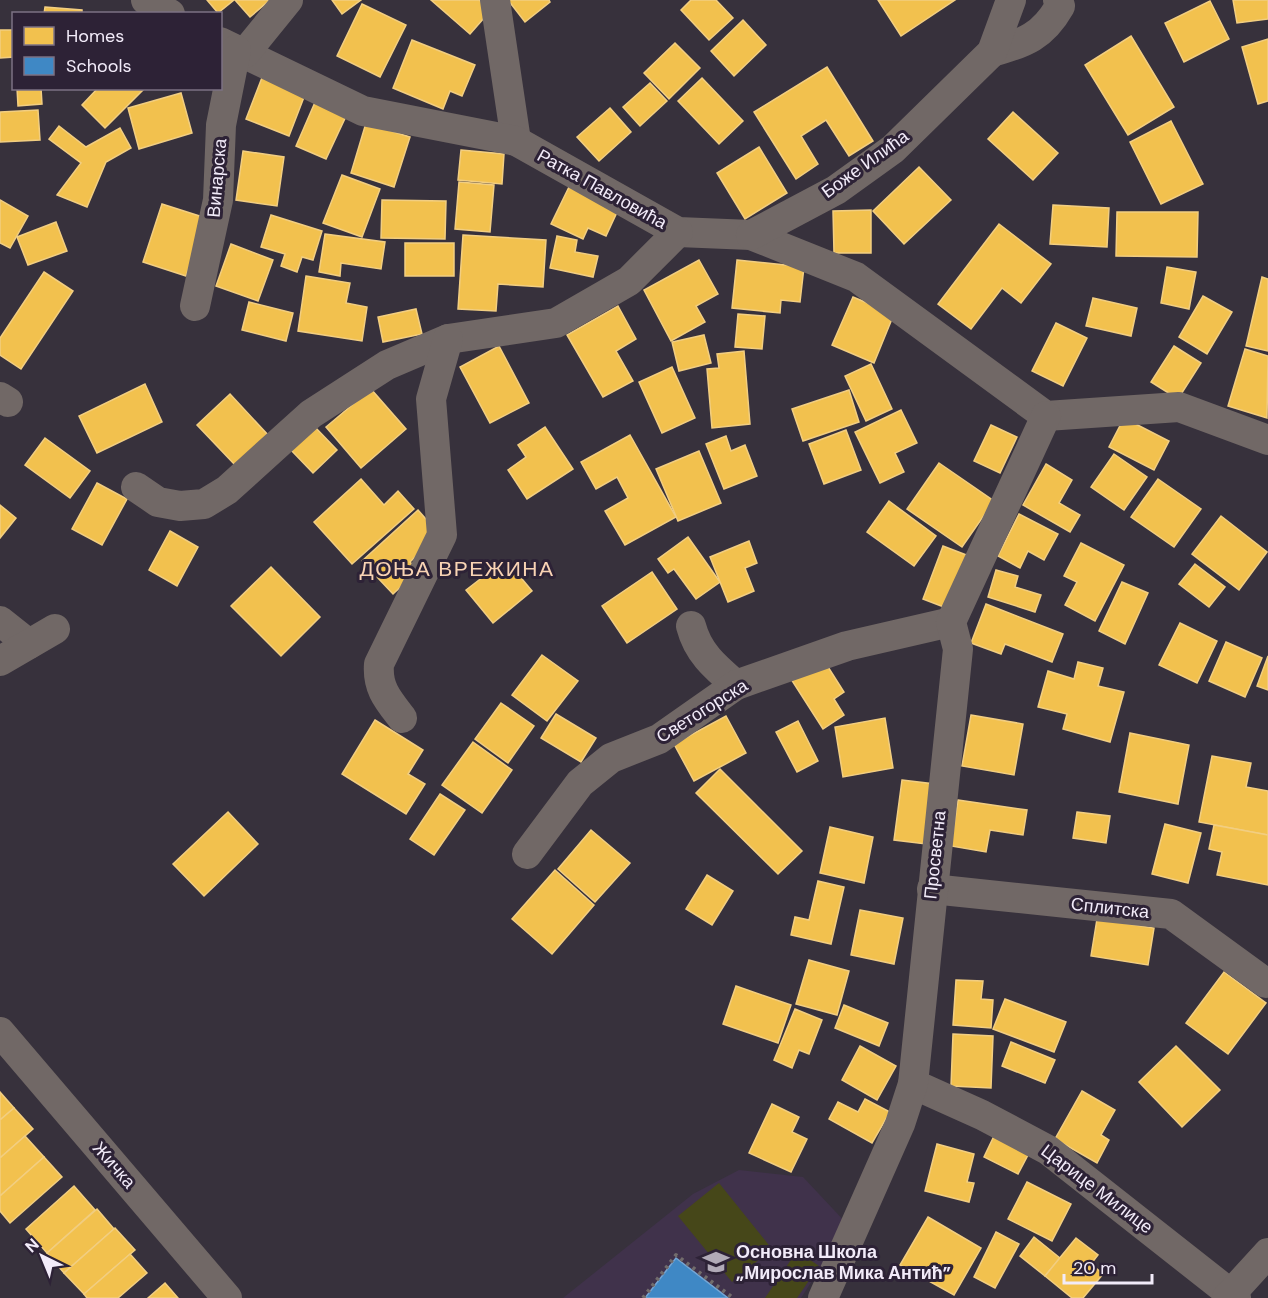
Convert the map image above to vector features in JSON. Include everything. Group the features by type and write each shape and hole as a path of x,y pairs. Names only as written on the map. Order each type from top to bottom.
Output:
{"street":[{"path":"146,0 167,12"},
{"path":"234,48 288,0"},
{"path":"495,0 516,141"},
{"name":"Боже Илића","path":"751,235 836,190 893,148 992,52 1011,0"},
{"name":"Боже Илића","path":"992,52 1021,44 1049,26 1064,2"},
{"name":"Ратка Павловића","path":"234,48 363,111 516,141 678,232 751,235 855,277 1046,416"},
{"name":"Винарска","path":"195,306 218,200 221,125 234,48"},
{"path":"136,487 158,502 180,506 204,504 228,490 310,414 387,364 448,339 556,323 629,281 678,232"},
{"path":"402,718 381,692 378,680 379,664 442,535 431,399 448,339"},
{"path":"951,622 1046,416 1179,406 1268,440"},
{"path":"0,621 29,644"},
{"name":"Светогорска","path":"527,854 580,783 611,758 660,739 736,685 847,646 951,622"},
{"name":"Просветна","path":"823,1298 900,1124 913,1084 958,649 951,622"},
{"path":"691,626 696,644 711,664 736,685"},
{"path":"0,662 55,629"},
{"name":"Сплитска","path":"932,889 1171,914 1266,983"},
{"name":"Жичка","path":"0,1032 227,1298"},
{"name":"Царице Милице","path":"913,1084 982,1115 1048,1150 1231,1296"},
{"path":"1231,1296 1268,1253"}],"path":[{"path":"643,1298 676,1255 733,1298"}],"shaded area":[{"name":"Основна Школа „Мирослав Мика Антић”","path":"739,1170 803,1177 848,1225 801,1298 563,1298 693,1194"},
{"path":"719,1183 772,1249 732,1282 678,1216"},
{"path":"797,1251 819,1266 797,1298 765,1298"}],"building: Homes":[{"path":"207,0 234,0 219,12"},
{"path":"235,0 270,0 250,17"},
{"path":"332,0 361,0 342,14"},
{"path":"431,0 479,0 491,10 470,34"},
{"path":"508,0 549,0 550,2 525,22"},
{"path":"691,0 716,0 733,18 709,40 681,10"},
{"path":"878,0 955,0 901,36"},
{"path":"1233,0 1268,0 1268,19 1237,23"},
{"path":"1210,1 1229,39 1184,62 1165,23"},
{"path":"362,4 406,25 380,77 337,56"},
{"path":"45,7 82,10 82,12 44,12"},
{"path":"743,20 766,45 734,76 711,51"},
{"path":"0,30 12,30 12,57 0,58"},
{"path":"1131,36 1174,107 1128,135 1085,65"},
{"path":"1268,39 1268,101 1258,104 1242,47"},
{"path":"412,40 475,65 462,96 450,91 443,109 393,88"},
{"path":"675,43 700,68 669,99 644,73"},
{"path":"827,67 873,141 849,156 826,120 801,136 818,164 796,179 754,112"},
{"path":"263,75 306,92 289,136 246,119"},
{"path":"702,78 743,121 719,144 678,101"},
{"path":"650,83 667,101 640,126 623,107"},
{"path":"17,90 41,90 42,104 18,106"},
{"path":"96,90 143,90 105,128 82,105"},
{"path":"181,93 192,133 139,149 128,108"},
{"path":"316,100 347,114 326,159 296,146"},
{"path":"610,108 631,132 599,161 577,137"},
{"path":"38,110 40,140 0,142 0,112"},
{"path":"1013,112 1058,153 1033,180 988,139"},
{"path":"1171,121 1203,184 1161,204 1130,142"},
{"path":"366,123 410,137 394,187 351,173"},
{"path":"59,126 86,147 120,128 131,148 106,162 87,207 57,195 81,163 49,139"},
{"path":"759,147 787,193 745,219 717,173"},
{"path":"461,150 504,154 502,184 458,180"},
{"path":"243,151 284,157 277,206 236,200"},
{"path":"919,167 951,200 904,244 873,211"},
{"path":"342,175 380,189 362,237 323,223"},
{"path":"459,182 494,185 490,232 455,229"},
{"path":"569,187 618,210 606,236 588,228 583,239 551,224"},
{"path":"0,200 28,216 10,248 0,243"},
{"path":"382,200 446,201 445,239 381,238"},
{"path":"162,204 206,218 186,276 143,262"},
{"path":"1053,205 1109,208 1107,247 1050,244"},
{"path":"871,210 871,253 834,253 833,211"},
{"path":"1117,212 1198,212 1197,257 1116,256"},
{"path":"271,215 322,231 313,260 302,257 297,272 281,266 285,254 261,247"},
{"path":"56,222 67,251 28,265 17,237"},
{"path":"999,224 1051,264 1021,303 1002,288 971,329 938,304"},
{"path":"325,234 385,242 381,269 341,263 340,276 319,272"},
{"path":"463,235 546,240 543,287 498,284 496,311 458,309"},
{"path":"557,236 577,240 575,252 598,256 593,277 550,268"},
{"path":"405,243 454,243 454,276 405,276"},
{"path":"231,244 273,260 258,301 216,286"},
{"path":"699,260 718,294 696,306 705,322 671,341 644,290"},
{"path":"737,260 804,267 800,302 781,300 780,313 732,308"},
{"path":"1167,267 1196,272 1189,309 1161,303"},
{"path":"44,272 73,291 21,369 0,355 0,338"},
{"path":"306,276 350,283 346,303 367,307 362,341 298,331"},
{"path":"1262,277 1268,279 1268,351 1246,346"},
{"path":"1203,296 1232,312 1207,354 1179,337"},
{"path":"853,297 894,314 874,363 832,345"},
{"path":"1093,298 1137,308 1131,336 1086,326"},
{"path":"249,302 293,313 286,341 242,330"},
{"path":"618,306 636,339 616,351 633,381 603,397 567,335"},
{"path":"416,309 422,334 383,342 378,317"},
{"path":"738,314 765,316 762,349 735,347"},
{"path":"1056,323 1087,338 1063,386 1032,371"},
{"path":"704,335 711,363 679,371 672,342"},
{"path":"499,346 529,403 490,423 460,367"},
{"path":"1174,346 1201,363 1178,399 1151,382"},
{"path":"1245,349 1268,356 1267,418 1228,406"},
{"path":"744,351 750,424 712,428 707,369 719,368 717,354"},
{"path":"871,364 892,409 866,421 845,376"},
{"path":"672,367 695,418 662,433 639,382"},
{"path":"145,384 162,422 97,453 79,416"},
{"path":"371,389 406,429 361,468 326,427"},
{"path":"849,390 859,422 803,441 792,409"},
{"path":"230,394 269,436 236,466 197,425"},
{"path":"901,410 917,443 895,453 904,472 880,483 855,432"},
{"path":"1124,418 1169,441 1154,470 1109,447"},
{"path":"991,425 1017,437 1000,473 974,461"},
{"path":"314,426 337,450 313,473 290,449"},
{"path":"545,427 573,469 527,499 508,470 526,457 518,445"},
{"path":"846,430 861,470 824,484 809,444"},
{"path":"630,435 676,517 625,545 605,511 628,498 617,477 596,489 581,462"},
{"path":"726,436 731,451 745,445 757,476 724,489 706,444"},
{"path":"45,438 90,471 70,498 25,465"},
{"path":"699,451 721,503 678,521 656,469"},
{"path":"1114,454 1147,477 1124,510 1091,487"},
{"path":"939,463 994,501 962,547 907,509"},
{"path":"1046,464 1072,480 1059,503 1080,515 1070,532 1023,505"},
{"path":"361,479 384,505 398,491 414,509 352,564 314,522"},
{"path":"1158,479 1201,509 1174,547 1131,517"},
{"path":"97,483 127,499 102,545 72,529"},
{"path":"889,501 936,536 914,566 867,532"},
{"path":"0,505 16,518 0,538"},
{"path":"418,510 439,534 410,562 418,571 393,594 362,561"},
{"path":"1019,514 1058,534 1044,560 1028,551 1020,568 998,556"},
{"path":"1221,516 1267,552 1239,590 1192,554"},
{"path":"170,531 198,547 177,586 149,570"},
{"path":"688,537 720,582 696,599 674,569 668,573 658,559"},
{"path":"749,541 757,563 745,568 754,591 728,602 710,557"},
{"path":"1081,543 1124,565 1095,621 1065,605 1077,582 1064,576"},
{"path":"943,546 969,556 949,609 923,599"},
{"path":"1195,564 1225,587 1209,607 1179,584"},
{"path":"271,567 320,617 281,656 231,606"},
{"path":"512,567 532,591 493,623 466,590 492,570 499,577"},
{"path":"996,570 1018,576 1015,587 1041,595 1035,612 988,597"},
{"path":"652,572 677,609 627,643 602,606"},
{"path":"1122,582 1148,593 1125,644 1099,631"},
{"path":"986,604 1063,634 1052,662 1005,644 1001,654 971,643"},
{"path":"1180,623 1217,641 1197,683 1159,665"},
{"path":"1226,642 1262,658 1245,697 1209,681"},
{"path":"542,655 578,681 547,721 512,695"},
{"path":"1268,656 1268,690 1257,686"},
{"path":"823,659 844,692 834,699 844,715 823,729 791,679"},
{"path":"1078,662 1103,668 1098,686 1124,692 1110,742 1063,729 1067,714 1038,707 1048,671 1074,679"},
{"path":"501,703 534,726 508,763 475,739"},
{"path":"556,714 596,738 581,762 541,738"},
{"path":"971,715 1023,724 1014,775 962,766"},
{"path":"726,716 746,753 694,781 674,744"},
{"path":"885,718 893,768 843,777 835,727"},
{"path":"375,720 423,750 408,774 425,784 406,814 342,774"},
{"path":"798,721 818,761 797,772 776,732"},
{"path":"1130,733 1189,745 1178,804 1119,792"},
{"path":"473,742 512,770 482,813 442,785"},
{"path":"1212,756 1251,763 1246,787 1268,791 1268,835 1199,822"},
{"path":"720,769 802,851 778,874 696,793"},
{"path":"902,780 935,784 926,844 894,840"},
{"path":"440,794 465,810 434,855 410,839"},
{"path":"958,800 1027,810 1023,835 990,830 986,852 951,846"},
{"path":"228,812 258,844 204,896 173,864"},
{"path":"1077,812 1110,816 1106,843 1073,838"},
{"path":"1165,824 1201,833 1188,883 1152,874"},
{"path":"1214,825 1268,835 1268,885 1217,875 1222,852 1209,849"},
{"path":"830,827 873,837 864,883 820,873"},
{"path":"591,830 630,863 595,902 558,869"},
{"path":"555,870 594,905 552,954 512,919"},
{"path":"707,875 733,891 712,925 686,909"},
{"path":"818,881 844,887 831,944 791,935 795,917 809,920"},
{"path":"860,910 903,918 894,964 851,955"},
{"path":"1097,919 1154,928 1148,965 1091,956"},
{"path":"809,960 849,971 837,1015 796,1004"},
{"path":"1224,972 1266,1003 1228,1054 1186,1023"},
{"path":"956,980 983,981 981,999 993,1000 991,1028 953,1025"},
{"path":"736,986 791,1005 778,1043 723,1024"},
{"path":"1005,999 1066,1022 1054,1052 993,1029"},
{"path":"844,1005 888,1023 879,1046 835,1028"},
{"path":"795,1009 822,1020 809,1054 799,1050 792,1068 774,1060"},
{"path":"953,1034 993,1036 991,1088 951,1086"},
{"path":"1011,1042 1055,1060 1045,1083 1002,1066"},
{"path":"860,1046 896,1066 877,1100 842,1080"},
{"path":"1176,1046 1220,1090 1182,1127 1139,1082"},
{"path":"1082,1091 1115,1110 1101,1135 1109,1140 1097,1163 1055,1139"},
{"path":"0,1092 14,1108 0,1120"},
{"path":"865,1099 890,1112 872,1143 829,1119 838,1102 858,1112"},
{"path":"772,1104 799,1117 792,1132 807,1139 791,1172 749,1153"},
{"path":"14,1108 33,1129 0,1158 0,1120"},
{"path":"25,1136 44,1157 0,1196 0,1158"},
{"path":"994,1136 1029,1153 1018,1174 984,1157"},
{"path":"937,1144 974,1154 967,1182 974,1183 969,1202 925,1191"},
{"path":"44,1157 62,1177 10,1223 0,1211 0,1196"},
{"path":"1027,1182 1071,1204 1052,1241 1008,1219"},
{"path":"74,1186 95,1210 47,1253 26,1229"},
{"path":"97,1209 114,1229 64,1273 47,1253"},
{"path":"928,1217 981,1248 954,1295 900,1265"},
{"path":"115,1228 135,1250 84,1294 64,1273"},
{"path":"996,1232 1019,1244 995,1288 974,1277"},
{"path":"1034,1237 1060,1258 1045,1276 1020,1256"},
{"path":"1076,1238 1098,1255 1091,1264 1103,1274 1083,1298 1072,1298 1045,1276"},
{"path":"130,1254 147,1273 118,1298 87,1298 84,1294"},
{"path":"165,1283 178,1298 148,1298"}],"building: Schools":[{"path":"676,1258 728,1298 645,1298"}],"place":[{"name":"Основна Школа „Мирослав Мика Антић”","path":"716,1262"}],"district":[{"name":"ДОЊА ВРЕЖИНА","path":"457,569"}]}
